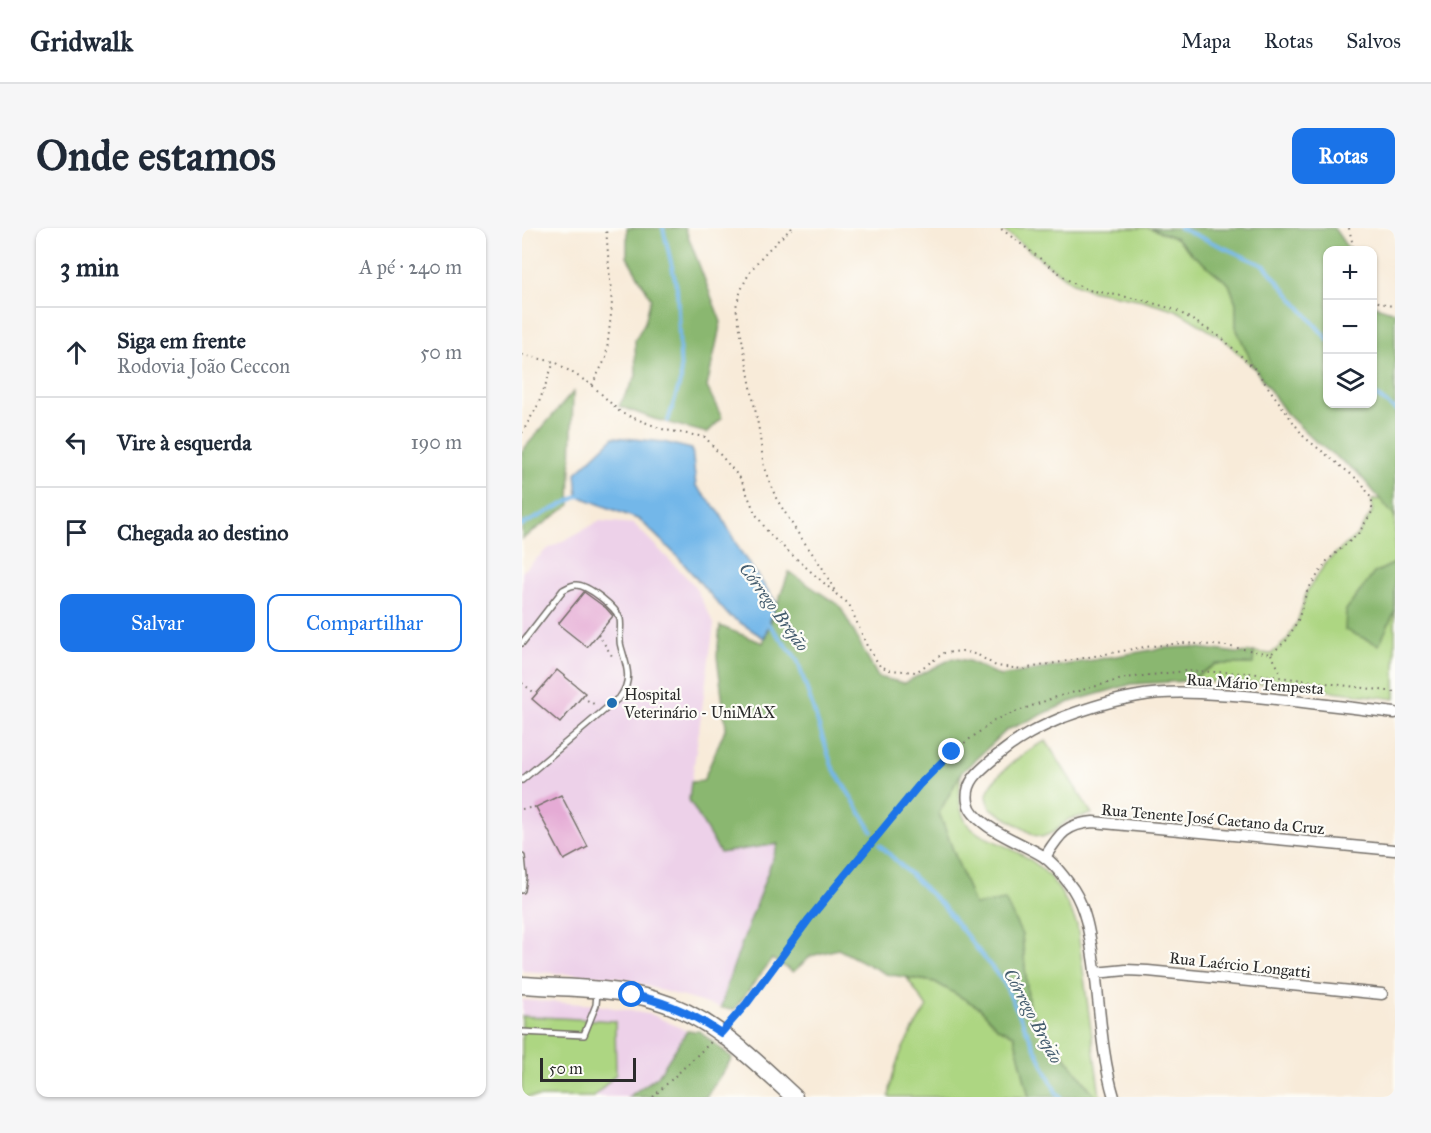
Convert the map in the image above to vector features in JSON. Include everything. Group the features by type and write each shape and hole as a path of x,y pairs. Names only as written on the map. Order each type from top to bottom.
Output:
{"main road":[{"path":"522,985 597,991 655,999 694,1016 721,1033 794,1097"}],"street":[{"name":"Rua Mário Tempesta","path":"1114,1097 1108,1076 1086,917 1079,900 1045,857 977,818 968,804 969,784 977,774 1031,730 1083,710 1140,695 1184,693 1272,698 1395,713"},
{"name":"Rua Tenente José Caetano da Cruz","path":"1045,857 1061,834 1071,826 1093,822 1394,850"},
{"name":"Rua Laércio Longatti","path":"1095,973 1126,970 1148,971 1382,994"}],"lane":[{"path":"522,644 563,590 570,586 582,586 601,598 618,615 621,626 620,645 629,673 624,690 522,780"},
{"path":"522,857 524,877 522,890"},
{"path":"522,1032 584,1035 596,1005 597,991"}],"path":[{"path":"592,385 606,358 612,306 606,228"},
{"path":"792,228 755,263 741,288 736,307 764,468 776,498 822,567 837,595"},
{"path":"1000,228 1071,282 1089,290 1143,300 1176,310 1222,338 1255,369 1304,437 1362,483 1372,500 1372,512 1359,534 1327,561 1307,591 1298,620 1287,640 1271,654"},
{"path":"1349,228 1352,246"},
{"path":"1377,302 1395,307"},
{"path":"522,354 555,362 592,385 621,413 665,430 705,437 741,479 755,513 770,535 849,604 867,646 880,666 902,672 916,672 944,653 962,651 978,655 996,666 1023,669 1144,647 1183,643 1226,646 1271,654"},
{"path":"522,433 538,405 555,362"},
{"path":"598,634 614,659 626,662"},
{"path":"1271,654 1283,677"},
{"path":"653,1097 721,1033 747,1003 809,919 919,785 952,752 997,719 1053,698 1126,678 1185,671 1249,673 1395,692"},
{"path":"522,683 536,694"},
{"path":"582,697 604,710"},
{"path":"522,809 536,807"}],"shaded area":[{"name":"Hospital Veterinário - UniMAX","path":"600,521 634,524 694,585 714,624 689,800 779,844 727,984 721,1008 616,977 522,971 522,572 546,550"},
{"path":"522,1000 598,1005 653,1015 687,1031 658,1076 628,1097 594,1097 616,1073 615,1021 522,1016"}],"green space":[{"path":"627,228 685,228 721,322 707,387 722,418 707,433 654,419 619,406 636,376 635,340 645,322 651,298 627,257"},
{"path":"1000,228 1150,228 1176,238 1229,284 1236,303 1236,328 1255,369 1222,338 1176,310 1143,300 1089,290 1071,282"},
{"path":"1150,228 1334,228 1346,246 1323,246 1323,408 1377,408 1377,306 1395,312 1395,517 1358,473 1316,442 1286,413 1255,369 1236,328 1236,303 1229,284 1176,238"},
{"path":"573,392 570,505 522,539 522,451"},
{"path":"1381,499 1395,517 1395,563 1374,573 1346,610 1395,611 1395,699 1277,684 1189,681 1216,664 1252,664 1254,652 1271,654 1287,640 1298,620 1307,591 1327,561 1358,534 1372,512 1372,500"},
{"path":"1395,563 1395,611 1379,645 1345,630 1346,610 1374,573"},
{"path":"789,572 840,606 878,677 904,683 953,658 969,661 1000,676 1163,648 1191,647 1237,653 1254,652 1253,664 1216,664 1189,681 1132,684 1070,702 1007,730 961,773 939,813 974,905 1005,900 1022,935 1029,1010 1096,1097 1029,1097 1014,1035 998,1028 980,1008 935,982 886,974 838,949 811,956 793,972 772,959 734,1010 721,1008 727,984 778,844 720,853 689,800 691,782 703,781 726,727 717,656 720,626 763,643"},
{"path":"1046,741 1092,814 1069,819 1054,832 1042,837 1034,835 990,808 987,795 995,780 1003,772 1021,756"},
{"path":"961,773 959,796 967,823 975,831 1029,859 1046,872 1064,897 1077,925 1100,1097 1096,1097 1029,1009 1022,935 974,905 939,813"},
{"path":"907,978 935,982 980,1008 998,1028 1014,1035 1029,1097 889,1097 898,1060 927,1007"},
{"path":"522,1016 615,1021 616,1074 594,1097 522,1097"},
{"path":"687,1031 699,1031 732,1058 706,1097 628,1097 658,1076"}],"water":[{"path":"614,437 663,442 692,449 696,486 720,513 740,551 776,602 764,638 728,615 677,556 640,520 578,496 576,473"}],"building":[{"path":"584,592 613,616 587,647 558,624"},
{"path":"557,670 585,693 560,723 532,699"},
{"path":"561,795 588,847 564,860 536,807"}],"waterway":[{"name":"Córrego Brejão","path":"663,228 677,288 681,379 668,421"},
{"path":"1180,228 1265,266 1323,334"},
{"path":"1377,396 1395,410"},
{"path":"522,525 583,494"},
{"name":"Córrego Brejão","path":"767,622 797,659 832,766 872,831"},
{"name":"Córrego Brejão","path":"880,845 944,907 1004,983 1060,1097"}],"place":[{"name":"Hospital Veterinário - UniMAX","path":"612,703"}],"route":[{"path":"632,995 655,999 704,1022 721,1033 747,1003 809,919 919,785 952,752"}]}
